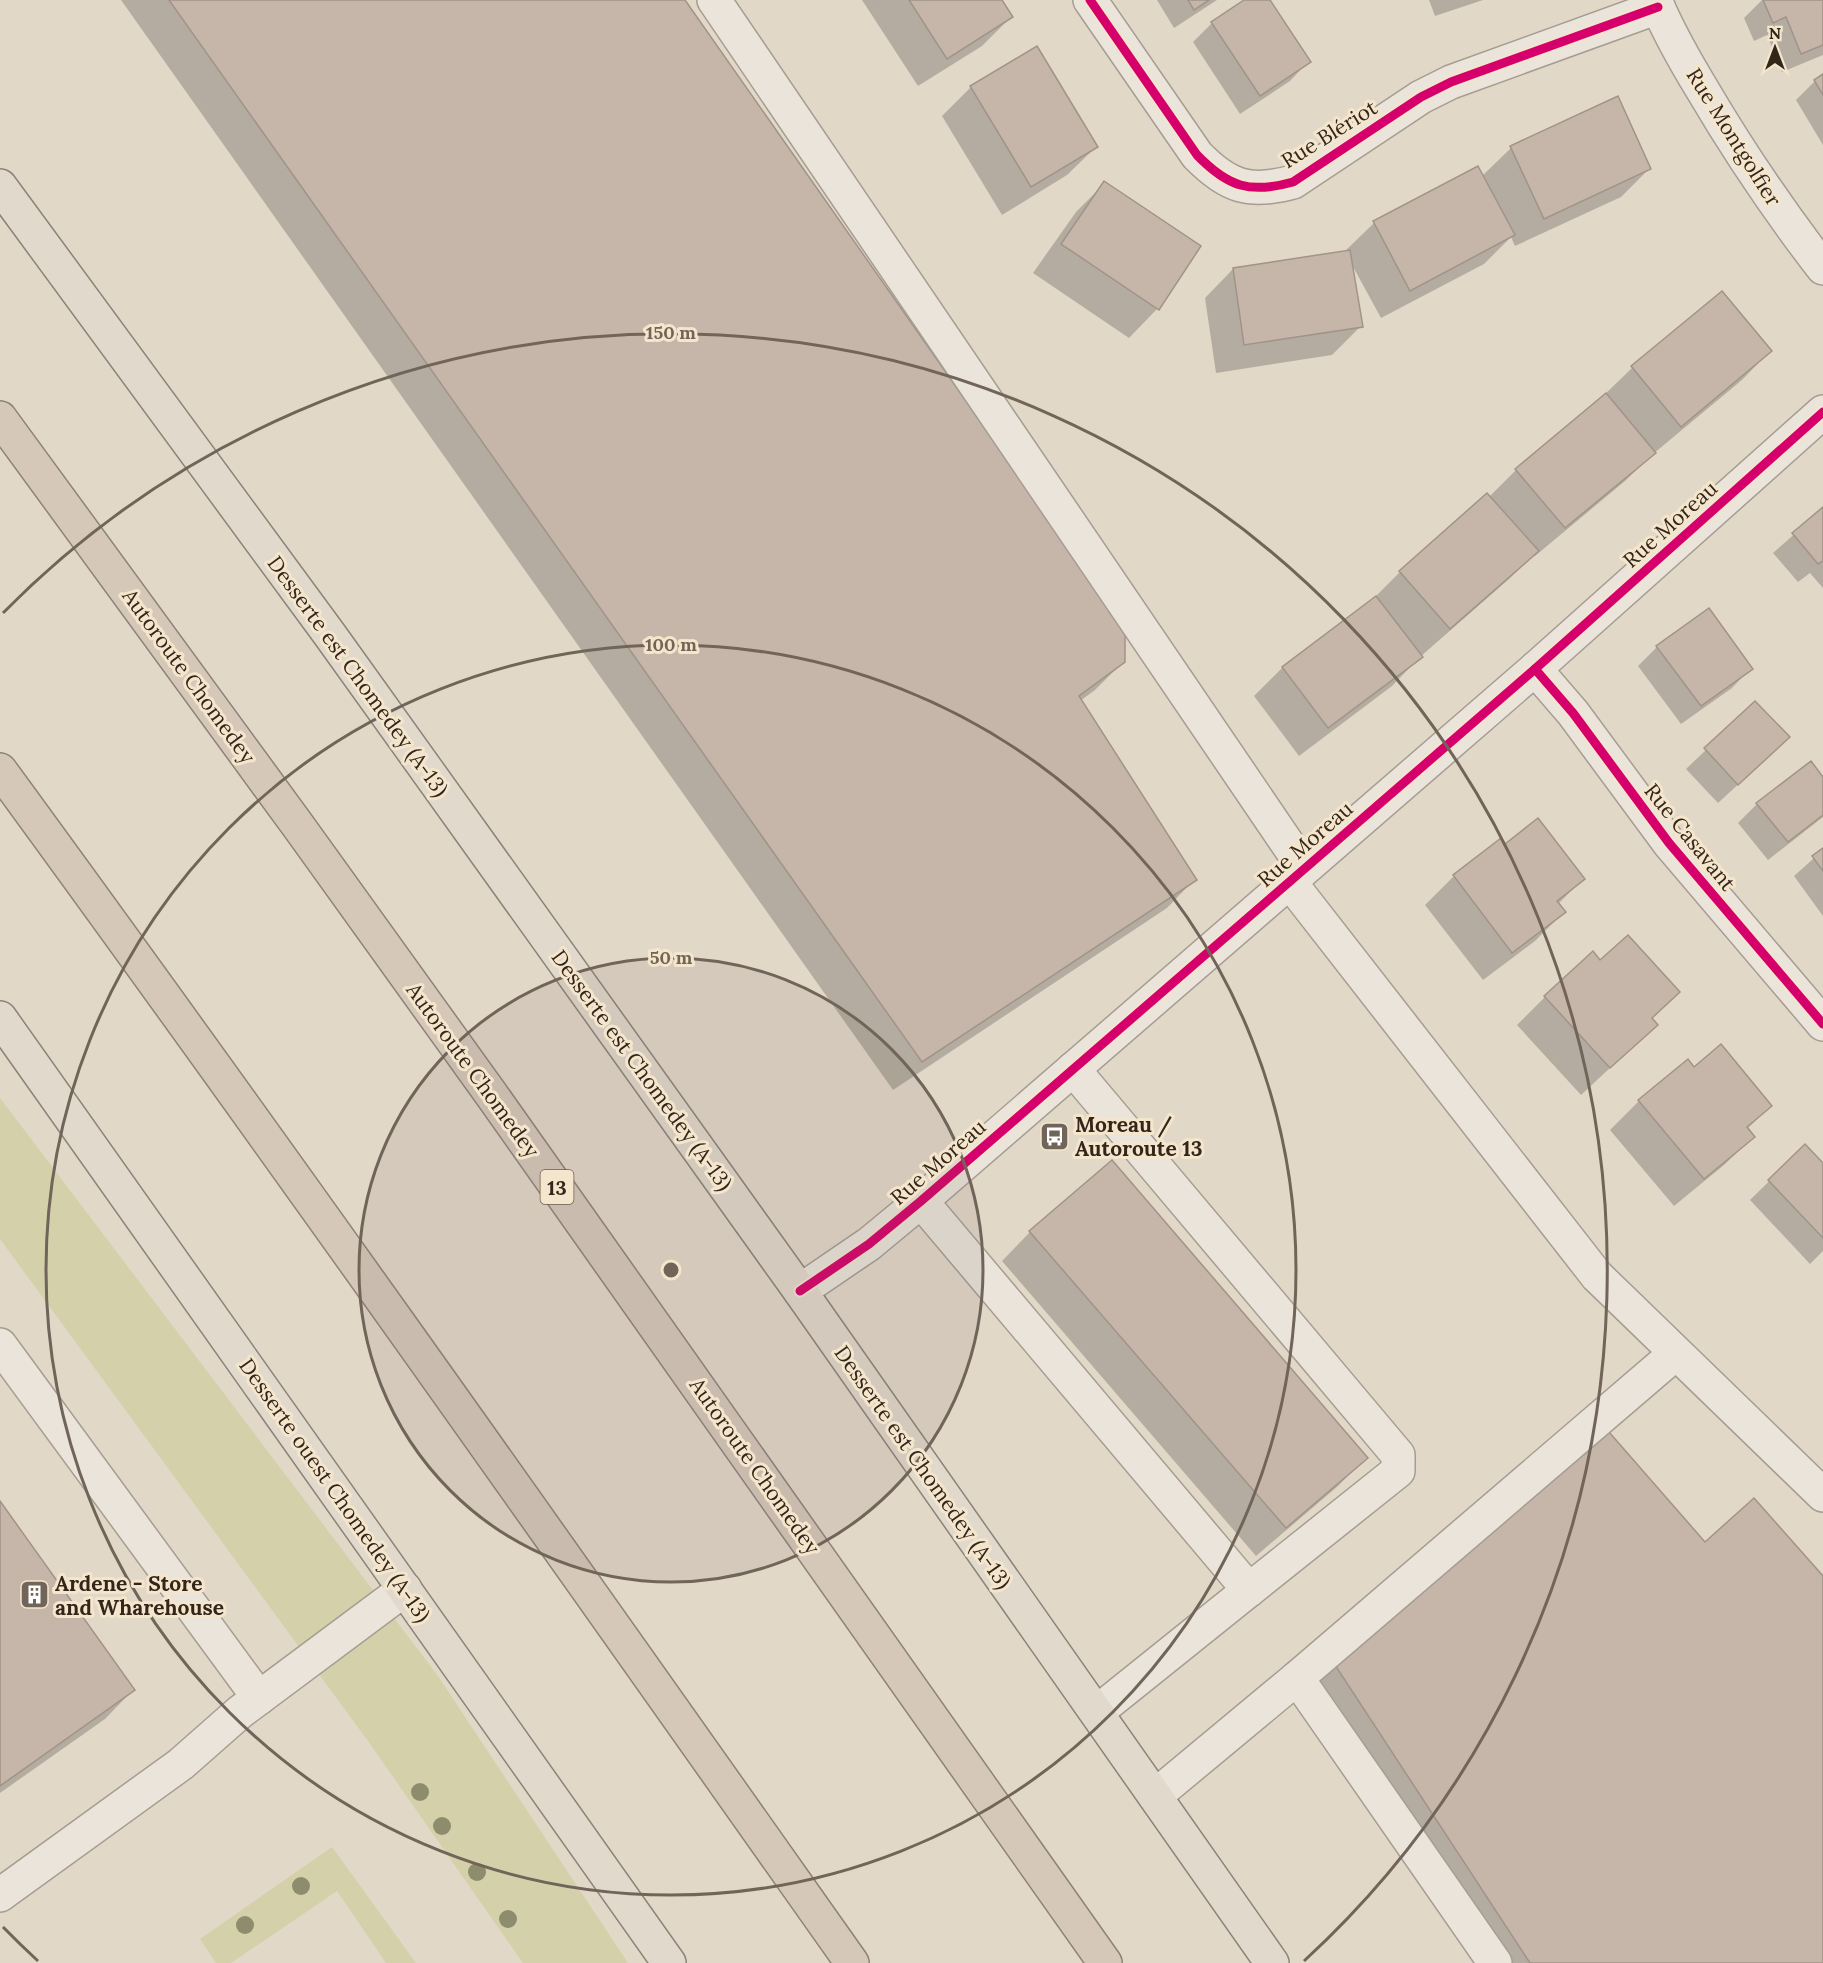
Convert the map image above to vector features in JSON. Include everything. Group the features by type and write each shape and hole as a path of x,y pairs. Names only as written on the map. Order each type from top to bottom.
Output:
{"highway":[{"name":"Autoroute Chomedey","path":"0,418 491,1094 1105,1963"},
{"path":"0,770 475,1428 852,1963"}],"main road":[{"name":"Desserte est Chomedey (A-13)","path":"0,186 330,635 800,1291 1272,1963"},
{"name":"Desserte ouest Chomedey (A-13)","path":"0,1018 669,1963"}],"street":[{"path":"714,0 1297,874 1597,1276 1823,1495"},
{"name":"Rue Blériot","path":"1090,0 1197,155 1213,172 1232,182 1254,188 1273,187 1293,182 1421,97 1451,82 1656,3"},
{"name":"Rue Montgolfier","path":"1656,3 1727,131 1788,222 1823,268"},
{"name":"Rue Moreau","path":"800,1291 869,1244 921,1201 1535,669 1823,411"},
{"name":"Rue Casavant","path":"1535,669 1573,713 1669,843 1823,1024"},
{"path":"1073,1069 1398,1455 1398,1471 1097,1712"},
{"path":"921,1201 1249,1590"},
{"path":"0,1345 259,1698"},
{"path":"1155,1796 1297,1678 1676,1353"},
{"path":"0,1895 181,1764 259,1698 405,1589"},
{"path":"1297,1678 1495,1963"}],"shaded area":[{"path":"0,1098 438,1676 628,1963 523,1963 368,1741 0,1239"},
{"path":"332,1847 416,1963 386,1963 337,1891 231,1963 216,1963 200,1939"}],"building":[{"path":"169,0 685,0 1125,628 1125,662 1079,696 1197,880 922,1062"},
{"path":"909,0 1002,0 1013,17 947,59"},
{"path":"1188,0 1209,0 1194,10"},
{"path":"1244,0 1270,0 1311,62 1260,96 1211,22"},
{"path":"1763,0 1823,0 1823,45 1801,54 1786,17 1773,23"},
{"path":"1037,46 1098,147 1031,187 970,86"},
{"path":"1823,74 1823,95 1814,80"},
{"path":"1618,96 1651,169 1544,219 1510,146"},
{"path":"1478,166 1515,235 1410,291 1373,221"},
{"path":"1104,181 1201,246 1159,310 1061,244"},
{"path":"1350,250 1363,327 1244,345 1233,268"},
{"path":"1722,291 1772,351 1681,427 1631,366"},
{"path":"1606,393 1656,453 1565,528 1515,469"},
{"path":"1487,493 1539,551 1450,629 1399,571"},
{"path":"1823,507 1823,561 1818,564 1792,533"},
{"path":"1376,596 1423,657 1328,728 1282,667"},
{"path":"1709,608 1753,669 1701,706 1656,646"},
{"path":"1755,701 1790,737 1738,785 1704,748"},
{"path":"1811,761 1823,777 1823,815 1788,842 1756,803"},
{"path":"1538,818 1585,879 1557,901 1566,912 1512,953 1453,875 1501,838 1505,844"},
{"path":"1823,848 1823,871 1812,856"},
{"path":"1628,935 1680,992 1652,1018 1658,1025 1610,1068 1544,996 1593,951 1600,960"},
{"path":"1721,1044 1772,1106 1747,1127 1755,1137 1704,1179 1638,1100 1688,1059 1694,1067"},
{"path":"1805,1144 1823,1163 1823,1238 1768,1180"},
{"path":"1112,1160 1368,1458 1286,1528 1029,1231"},
{"path":"1609,1432 1705,1542 1754,1498 1823,1576 1823,1963 1530,1963 1333,1662"},
{"name":"Ardene - Store and Wharehouse","path":"0,1501 135,1690 0,1786"}],"cycle path":[{"path":"1090,0 1197,155 1208,166 1230,181 1252,187 1278,186 1293,182 1421,97 1451,82 1658,7"},
{"path":"800,1291 869,1244 921,1201 1535,669 1823,412"},
{"path":"1535,669 1573,713 1669,843 1823,1024"}],"place":[{"name":"Moreau / Autoroute 13","path":"1054,1136"},
{"name":"Ardene - Store and Wharehouse","path":"34,1595"}]}
